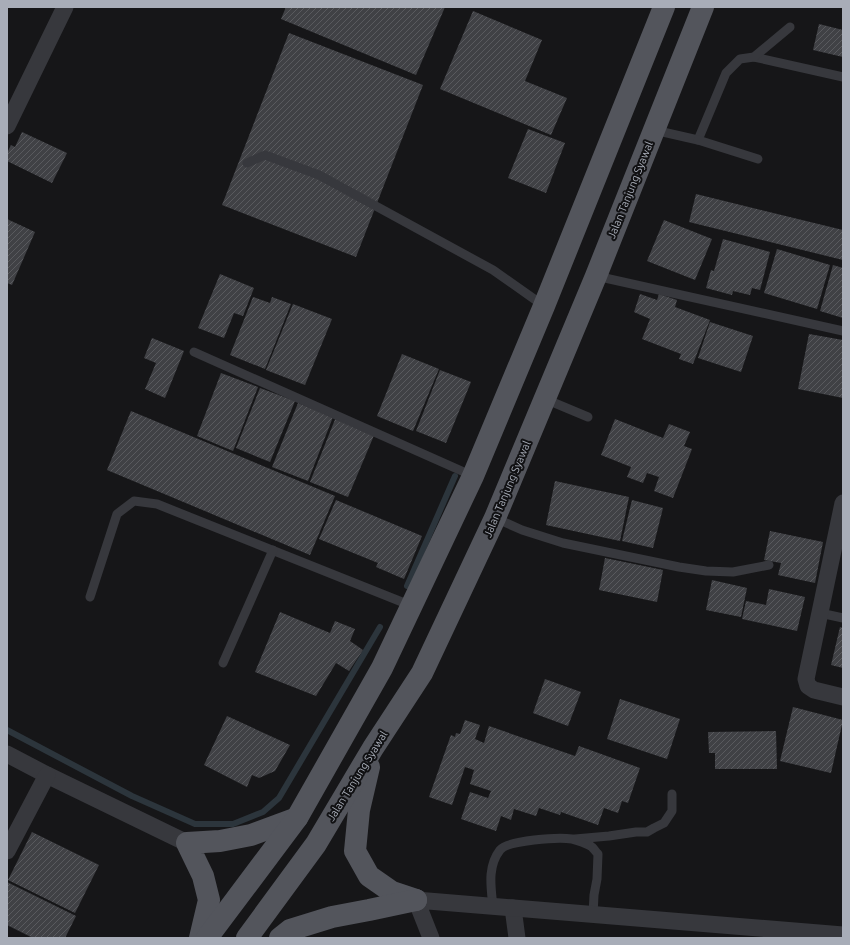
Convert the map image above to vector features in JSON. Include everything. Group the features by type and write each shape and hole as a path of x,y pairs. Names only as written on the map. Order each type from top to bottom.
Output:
{"main road":[{"path":"207,938 297,818 382,668 473,476 544,306 664,7"},
{"name":"Jalan Tanjung Syawal","path":"247,938 316,844 373,748 422,673 495,518 596,276 703,7"},
{"path":"373,748 359,810 355,851 369,876 392,892 416,900"},
{"path":"200,938 209,900 203,876 187,843 220,841 251,835 297,818"},
{"path":"280,938 290,930 332,917 416,900"}],"street":[{"path":"7,126 65,7"},
{"path":"843,503 840,535 820,613 806,679 808,686 814,690 843,697"},
{"path":"7,754 187,843"},
{"path":"7,851 47,775"},
{"path":"431,938 416,900 843,935"},
{"path":"513,908 517,938"}],"lane":[{"path":"754,57 790,27"},
{"path":"698,140 726,73 740,59 754,57 843,76"},
{"path":"654,130 698,140 758,159"},
{"path":"247,163 265,155 319,175 493,270 544,306"},
{"path":"596,276 843,332"},
{"path":"194,352 473,476"},
{"path":"545,399 588,418"},
{"path":"90,596 117,514 134,501 157,504 412,606"},
{"path":"495,518 522,530 563,543 679,567 706,571 733,572 769,565"},
{"path":"223,662 273,550"},
{"path":"820,613 843,618"},
{"path":"493,907 490,883 492,862 501,848 520,842 555,838 594,838 636,832 647,832 664,823 672,811 672,794"},
{"path":"572,839 592,846 598,854 593,915"}],"building":[{"path":"286,7 445,7 416,75 281,19"},
{"path":"473,11 542,40 525,81 567,98 551,135 440,89"},
{"path":"819,24 843,30 843,57 813,50"},
{"path":"289,33 423,85 356,257 222,205"},
{"path":"528,129 565,143 546,193 508,178"},
{"path":"22,132 67,153 52,183 7,161 7,153 11,145 15,147"},
{"path":"696,194 843,230 843,260 689,222"},
{"path":"7,219 35,232 12,285 7,283"},
{"path":"664,220 712,239 695,280 647,261"},
{"path":"723,239 770,252 760,290 752,288 750,295 733,291 732,295 706,288 711,270 714,271"},
{"path":"777,249 830,265 817,309 764,293"},
{"path":"833,265 843,268 843,318 820,311"},
{"path":"220,274 254,288 243,316 234,313 224,338 198,328"},
{"path":"640,294 657,300 659,294 677,300 675,307 710,320 693,364 679,359 681,354 642,339 650,319 634,312"},
{"path":"253,297 270,303 272,297 291,304 265,369 230,355"},
{"path":"293,304 332,319 305,385 266,370"},
{"path":"710,322 753,336 741,372 698,358"},
{"path":"809,334 843,340 843,398 798,389"},
{"path":"152,338 184,351 165,398 145,389 156,363 144,358"},
{"path":"402,354 439,369 413,431 377,416"},
{"path":"440,370 471,382 446,443 416,431"},
{"path":"221,373 258,387 233,451 197,436"},
{"path":"260,388 295,401 270,462 236,448"},
{"path":"298,403 333,417 308,481 272,467"},
{"path":"131,411 335,496 310,555 107,470"},
{"path":"336,417 375,433 348,497 310,482"},
{"path":"615,419 663,438 669,424 690,432 684,446 692,449 673,498 654,491 659,477 647,473 643,483 627,477 631,467 601,455"},
{"path":"555,481 629,497 620,541 546,525"},
{"path":"336,500 422,536 404,579 376,567 378,563 319,539"},
{"path":"632,500 663,508 653,548 622,541"},
{"path":"770,531 823,542 815,583 778,575 781,563 764,560"},
{"path":"605,558 663,570 657,602 599,590"},
{"path":"712,580 747,588 741,617 706,610"},
{"path":"769,589 805,597 797,631 742,619 746,601 766,605"},
{"path":"280,612 330,633 335,621 355,629 350,641 363,650 349,671 336,663 316,696 255,672"},
{"path":"840,627 843,628 843,668 831,665"},
{"path":"545,679 581,692 568,726 533,713"},
{"path":"620,699 680,719 667,759 607,739"},
{"path":"793,707 843,720 831,773 780,761"},
{"path":"227,716 290,745 275,771 259,778 252,775 247,787 204,765"},
{"path":"465,720 480,725 475,739 484,743 489,726 575,756 579,746 640,768 628,803 622,801 618,813 604,808 598,825 561,812 560,815 539,808 536,816 514,809 511,820 501,816 496,831 461,819 470,792 488,798 491,791 470,784 474,770 465,767 452,805 429,797 451,735 455,737 456,733 460,734"},
{"path":"776,731 777,769 715,769 715,753 709,753 708,732"},
{"path":"32,832 99,865 75,913 8,880"},
{"path":"7,882 76,916 65,938 33,938 7,925"}],"waterway":[{"path":"407,586 455,476"},
{"path":"7,730 132,796 195,824 233,824 263,812 279,798 380,627"}]}
